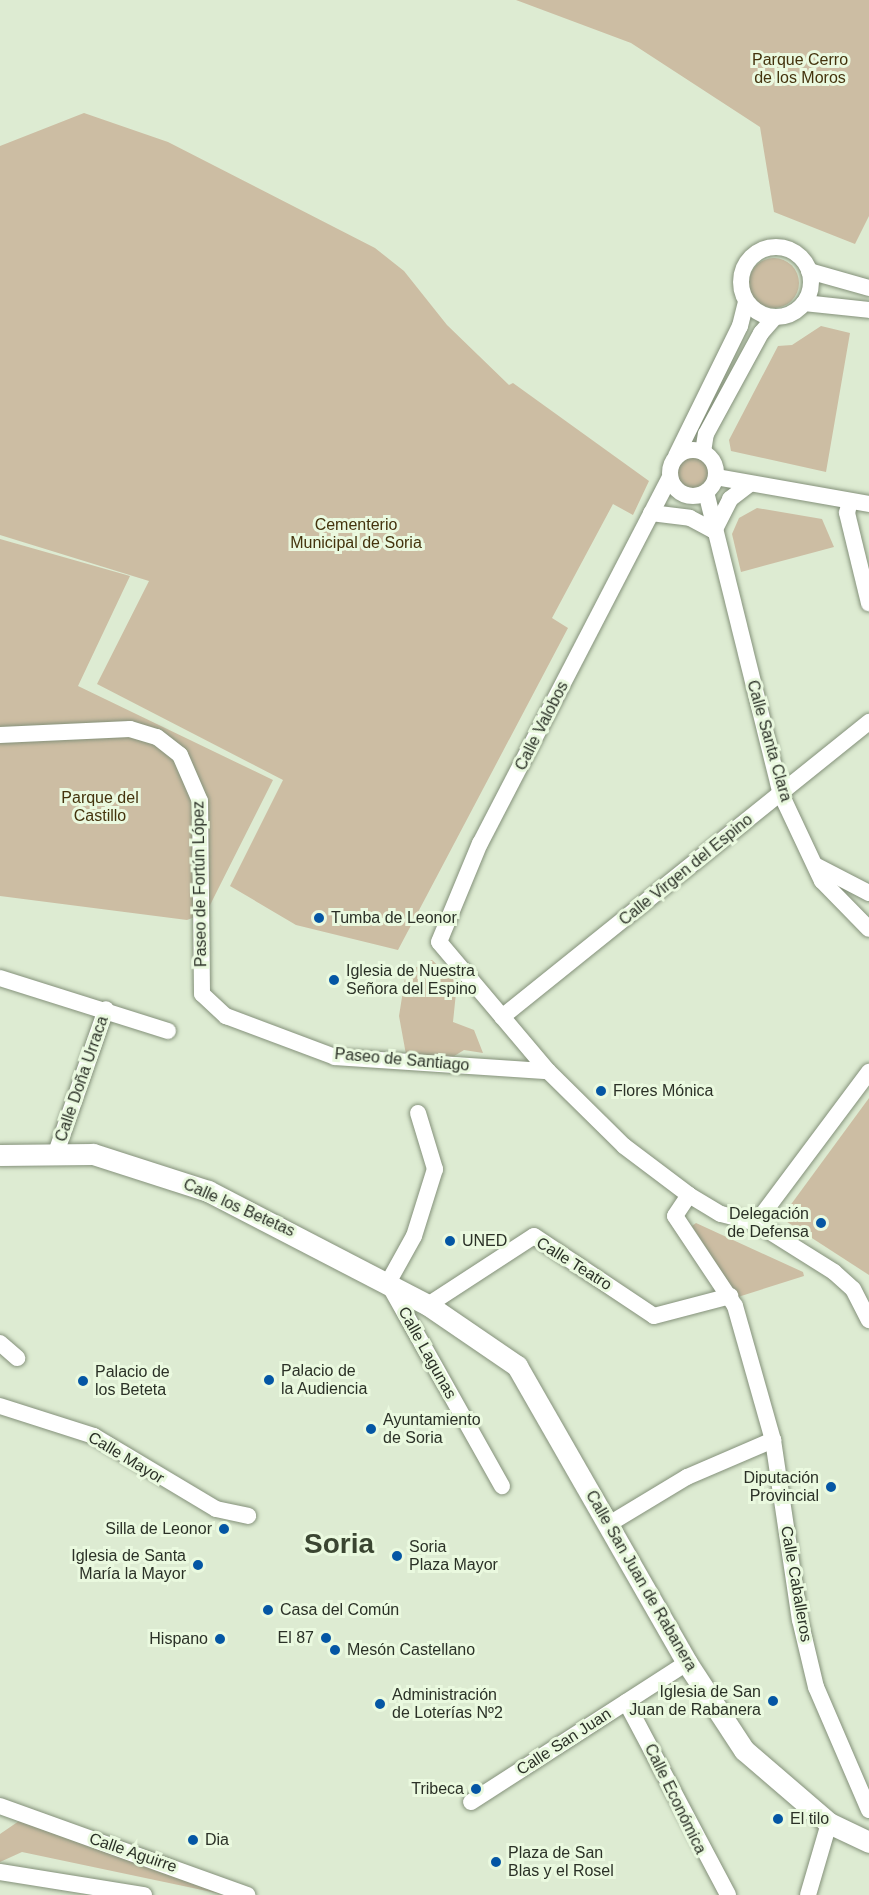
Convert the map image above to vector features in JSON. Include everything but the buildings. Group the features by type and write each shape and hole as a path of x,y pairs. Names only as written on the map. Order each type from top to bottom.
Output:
{"street":[{"path":"676,456 689,450 703,452 714,463 716,477 706,492 684,493 670,477 676,456 740,326 746,302 740,279 760,250 789,250 809,271 869,288"},
{"path":"804,303 809,271"},
{"path":"746,302 775,317"},
{"path":"703,452 712,424 761,333 775,317 804,303 869,310"},
{"name":"Calle Valobos","path":"502,1017 439,942 480,843 670,477"},
{"path":"716,477 869,504"},
{"path":"651,513 690,518 714,531 730,499 750,484"},
{"name":"Calle Santa Clara","path":"706,492 781,794 822,881 869,929"},
{"name":"Calle Valobos","path":"651,513 684,493"},
{"name":"Calle Santa Clara","path":"684,493 714,531"},
{"path":"850,501 847,513 869,603"},
{"name":"Calle Virgen del Espino","path":"502,1017 869,722"},
{"name":"Paseo de Fortún López","path":"0,735 130,729 157,737 180,755 200,801 202,994 226,1016"},
{"path":"815,865 869,893"},
{"path":"0,978 106,1009 168,1031"},
{"name":"Calle Doña Urraca","path":"57,1150 106,1009"},
{"name":"Paseo de Santiago","path":"226,1016 335,1057 548,1071"},
{"path":"502,1017 548,1071 632,1153 689,1195 721,1214 756,1223 854,1288 869,1320"},
{"path":"756,1223 869,1072"},
{"path":"388,1283 414,1236 435,1169 418,1113"},
{"name":"Calle los Betetas","path":"0,1155 57,1150 93,1154 208,1191 428,1305"},
{"name":"Calle Caballeros","path":"689,1195 675,1216 730,1296 773,1440 800,1620 816,1687 869,1810"},
{"name":"Calle Teatro","path":"428,1305 534,1236 654,1316 730,1296"},
{"name":"Calle Lagunas","path":"388,1283 502,1486"},
{"name":"Calle San Juan de Rabanera","path":"428,1305 517,1366 687,1663 744,1750 828,1823 869,1842"},
{"path":"0,1343 17,1358"},
{"name":"Calle Mayor","path":"1,1408 94,1436 216,1509 248,1516"},
{"path":"609,1524 687,1477 773,1440"},
{"name":"Calle San Juan","path":"471,1802 687,1663"},
{"name":"Calle Económica","path":"626,1702 728,1895"},
{"name":"Calle Aguirre","path":"0,1806 247,1895"},
{"path":"808,1895 828,1823"},
{"path":"0,1872 144,1895"}],"green space":[{"name":"Parque Cerro de los Moros","path":"516,0 869,0 869,216 855,244 774,212 760,127 631,43"},
{"name":"Cementerio Municipal de Soria","path":"84,113 168,142 375,248 404,271 447,325 509,385 513,383 649,481 633,515 613,504 552,618 568,628 398,950 296,925 230,886 283,780 97,684 149,581 0,535 0,146"},
{"path":"774,258 792,265 799,283 792,301 774,308 756,301 749,283 756,265"},
{"path":"821,326 850,333 826,472 731,451 729,440 778,346 792,345"},
{"path":"692,456 704,461 709,473 704,485 692,490 680,485 675,473 680,461"},
{"path":"757,508 822,519 834,547 741,572 732,534 739,518"},
{"name":"Parque del Castillo","path":"0,539 130,576 78,686 273,780 206,913 187,920 0,896"},
{"path":"432,960 457,983 453,1022 474,1030 483,1053 464,1050 443,1063 407,1060 399,1016 406,972"},
{"path":"869,1098 869,1275 781,1218"},
{"path":"696,1223 803,1272 804,1276 738,1297 692,1226"},
{"path":"19,1821 226,1895 22,1852 0,1862 0,1834"}],"place":[{"name":"Tumba de Leonor","path":"319,918"},
{"name":"Iglesia de Nuestra Señora del Espino","path":"334,980"},
{"name":"Flores Mónica","path":"601,1091"},
{"name":"Delegación de Defensa","path":"821,1223"},
{"name":"UNED","path":"450,1241"},
{"name":"Palacio de la Audiencia","path":"269,1380"},
{"name":"Palacio de los Beteta","path":"83,1381"},
{"name":"Ayuntamiento de Soria","path":"371,1429"},
{"name":"Diputación Provincial","path":"831,1487"},
{"name":"Silla de Leonor","path":"224,1529"},
{"name":"Soria Plaza Mayor","path":"397,1556"},
{"name":"Iglesia de Santa María la Mayor","path":"198,1565"},
{"name":"Casa del Común","path":"268,1610"},
{"name":"El 87","path":"326,1638"},
{"name":"Hispano","path":"220,1639"},
{"name":"Mesón Castellano","path":"335,1650"},
{"name":"Iglesia de San Juan de Rabanera","path":"773,1701"},
{"name":"Administración de Loterías Nº2","path":"380,1704"},
{"name":"Tribeca","path":"476,1789"},
{"name":"El tilo","path":"778,1819"},
{"name":"Dia","path":"193,1840"},
{"name":"Plaza de San Blas y el Rosel","path":"496,1862"}],"district":[{"name":"Soria","path":"339,1544"}]}
